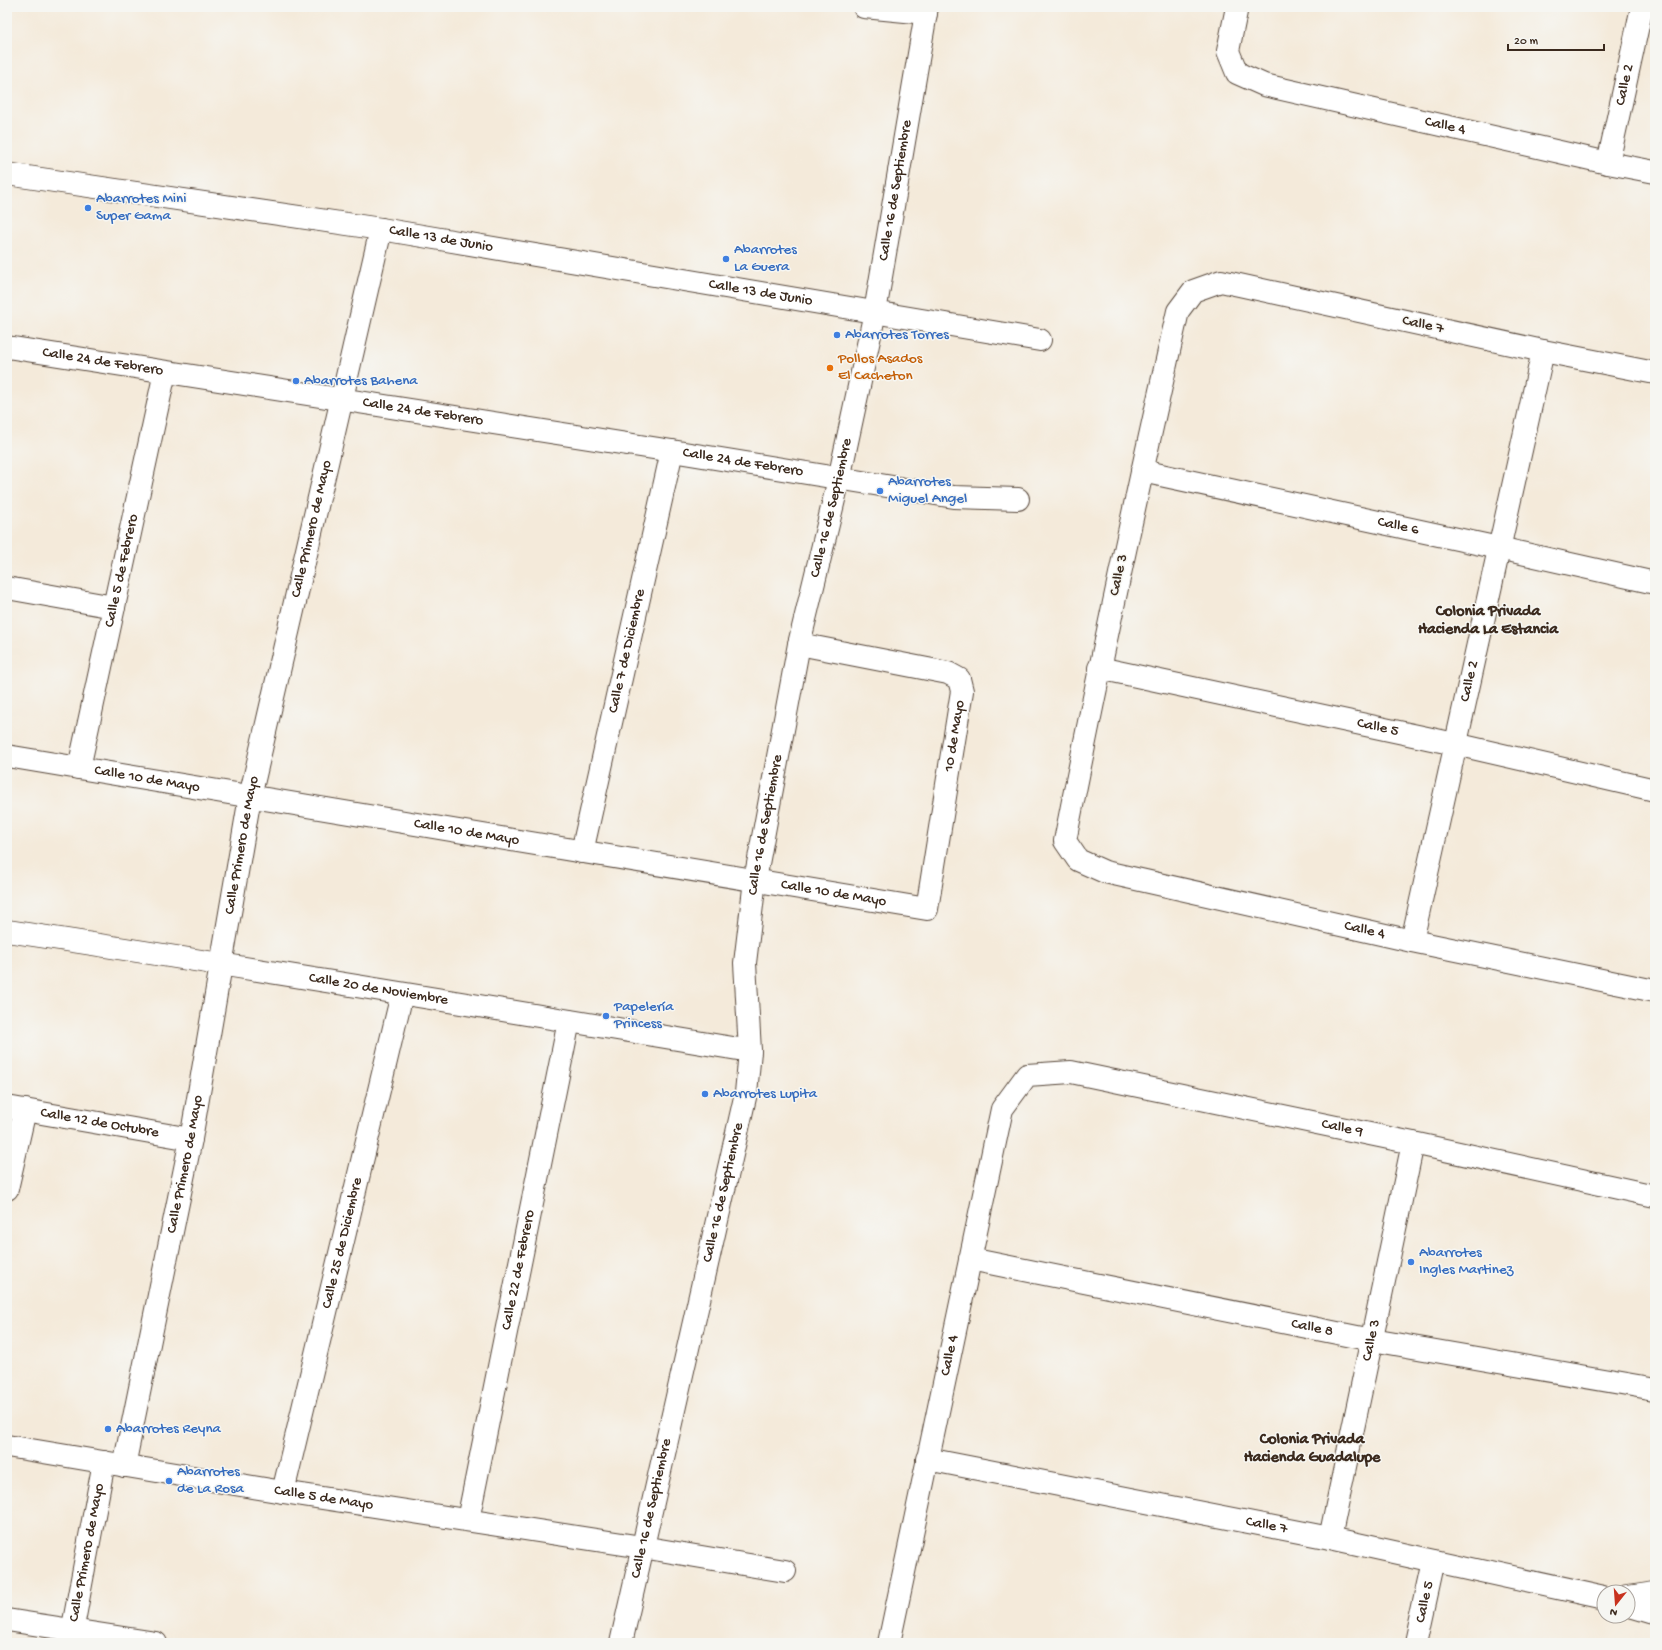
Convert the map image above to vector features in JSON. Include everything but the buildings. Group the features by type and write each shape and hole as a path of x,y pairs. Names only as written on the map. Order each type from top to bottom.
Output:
{"street":[{"path":"864,7 926,10"},
{"name":"Calle 4","path":"1237,7 1228,51 1238,73 1264,85 1608,163 1655,172"},
{"name":"Calle 2","path":"1608,163 1642,7"},
{"name":"Calle 16 de Septiembre","path":"621,1643 746,1094 750,1050 745,963 755,880 799,644 839,479 875,312 926,10"},
{"name":"Calle 13 de Junio","path":"7,174 381,229 1040,340"},
{"name":"Calle Primero de Mayo","path":"71,1637 114,1464 191,1139 250,797 381,229"},
{"name":"Calle 7","path":"1193,291 1221,281 1542,351 1655,373"},
{"name":"Calle 3","path":"1078,860 1065,841 1099,668 1178,311 1193,291"},
{"name":"Calle 24 de Febrero","path":"7,347 672,451 954,497 1018,499"},
{"name":"Calle 2","path":"1412,941 1542,351"},
{"name":"Calle 5 de Febrero","path":"79,768 165,372"},
{"name":"Calle 7 de Diciembre","path":"582,852 672,451"},
{"name":"Calle 6","path":"1142,471 1655,583"},
{"path":"7,588 114,606"},
{"name":"10 de Mayo","path":"799,644 948,673 959,679 962,691 927,909"},
{"name":"Calle 5","path":"1099,668 1455,744 1655,790"},
{"name":"Calle 10 de Mayo","path":"7,756 927,909"},
{"name":"Calle 4","path":"1078,860 1105,872 1412,941 1655,991"},
{"name":"Calle 20 de Noviembre","path":"7,931 221,963 402,994 750,1050"},
{"name":"Calle 25 de Diciembre","path":"283,1492 402,994"},
{"name":"Calle 22 de Febrero","path":"468,1520 569,1021"},
{"name":"Calle 9","path":"1028,1075 1071,1072 1413,1143 1655,1196"},
{"name":"Calle 4","path":"889,1643 1002,1109 1028,1075"},
{"path":"7,1189 16,1108"},
{"name":"Calle 12 de Octubre","path":"16,1108 191,1139"},
{"name":"Calle 3","path":"1330,1538 1413,1143"},
{"name":"Calle 8","path":"970,1259 1372,1340 1655,1389"},
{"name":"Calle 5 de Mayo","path":"7,1446 283,1492 642,1547 785,1571"},
{"name":"Calle 7","path":"927,1459 1330,1538 1596,1596"},
{"name":"Calle 5","path":"1416,1643 1434,1561"},
{"path":"1636,1596 1655,1593"},
{"path":"1636,1607 1655,1613"},
{"path":"7,1620 71,1637 156,1643"}],"place":[{"name":"Abarrotes Mini Super Gama","path":"88,208"},
{"name":"Abarrotes La Guera","path":"726,259"},
{"name":"Abarrotes Torres","path":"837,335"},
{"name":"Pollos Asados El Cacheton","path":"830,368"},
{"name":"Abarrotes Bahena","path":"296,381"},
{"name":"Abarrotes Miguel Angel","path":"880,491"},
{"name":"Papelería Princess","path":"606,1016"},
{"name":"Abarrotes Lupita","path":"705,1094"},
{"name":"Abarrotes Ingles Martinez","path":"1411,1262"},
{"name":"Abarrotes Reyna","path":"108,1429"},
{"name":"Abarrotes de La Rosa","path":"169,1481"}],"district":[{"name":"Colonia Privada Hacienda La Estancia","path":"1488,621"},
{"name":"Colonia Privada Hacienda Guadalupe","path":"1312,1449"}]}
